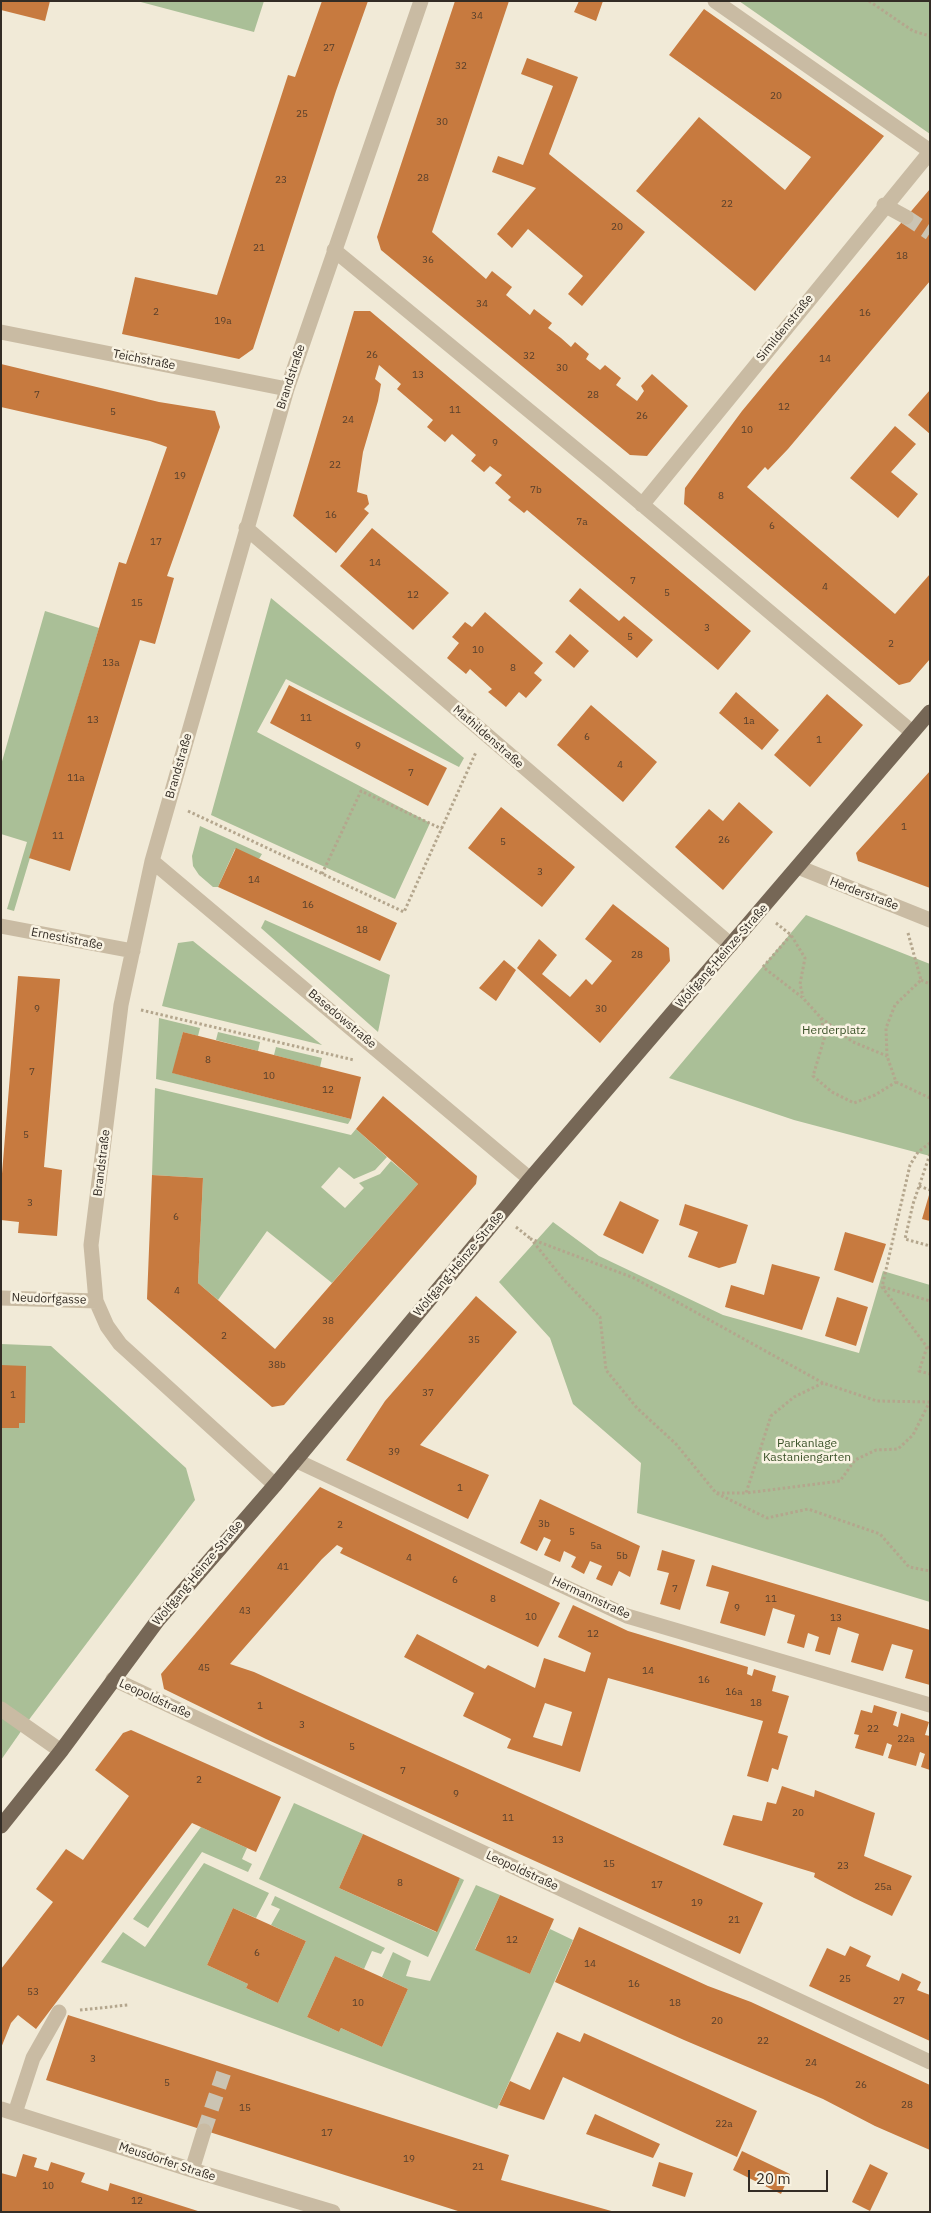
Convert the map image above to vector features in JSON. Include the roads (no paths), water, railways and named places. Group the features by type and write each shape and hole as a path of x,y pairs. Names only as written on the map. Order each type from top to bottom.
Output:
{"main road":[{"name":"Wolfgang-Heinze-Straße","path":"1,1826 61,1751 158,1620 275,1485 530,1179 930,712"}],"street":[{"name":"Brandstraße","path":"275,1485 120,1344 107,1326 96,1301 91,1245 121,1005 152,860 286,389 421,1"},
{"path":"715,1 930,151"},
{"name":"Simildenstraße","path":"642,505 884,205 930,151"},
{"path":"884,205 906,217"},
{"path":"334,250 912,732"},
{"name":"Teichstraße","path":"1,332 286,389"},
{"name":"Mathildenstraße","path":"246,528 731,945"},
{"name":"Basedowstraße","path":"152,860 530,1179"},
{"name":"Herderstraße","path":"798,867 930,920"},
{"name":"Ernestistraße","path":"1,926 133,951"},
{"name":"Neudorfgasse","path":"1,1298 96,1301"},
{"name":"Hermannstraße","path":"296,1460 627,1616 930,1705"},
{"name":"Leopoldstraße","path":"114,1680 930,2062"},
{"path":"1,1709 61,1751"},
{"path":"8,2111 33,2058 59,2012"},
{"name":"Meusdorfer Straße","path":"8,2111 192,2170 333,2212"},
{"path":"192,2170 204,2131"}],"tunnel":[{"path":"906,217 930,233"},
{"path":"204,2131 226,2066"}],"park label":[{"name":"Herderplatz","path":"834,1031"},
{"name":"Parkanlage Kastaniengarten","path":"807,1451"}]}
